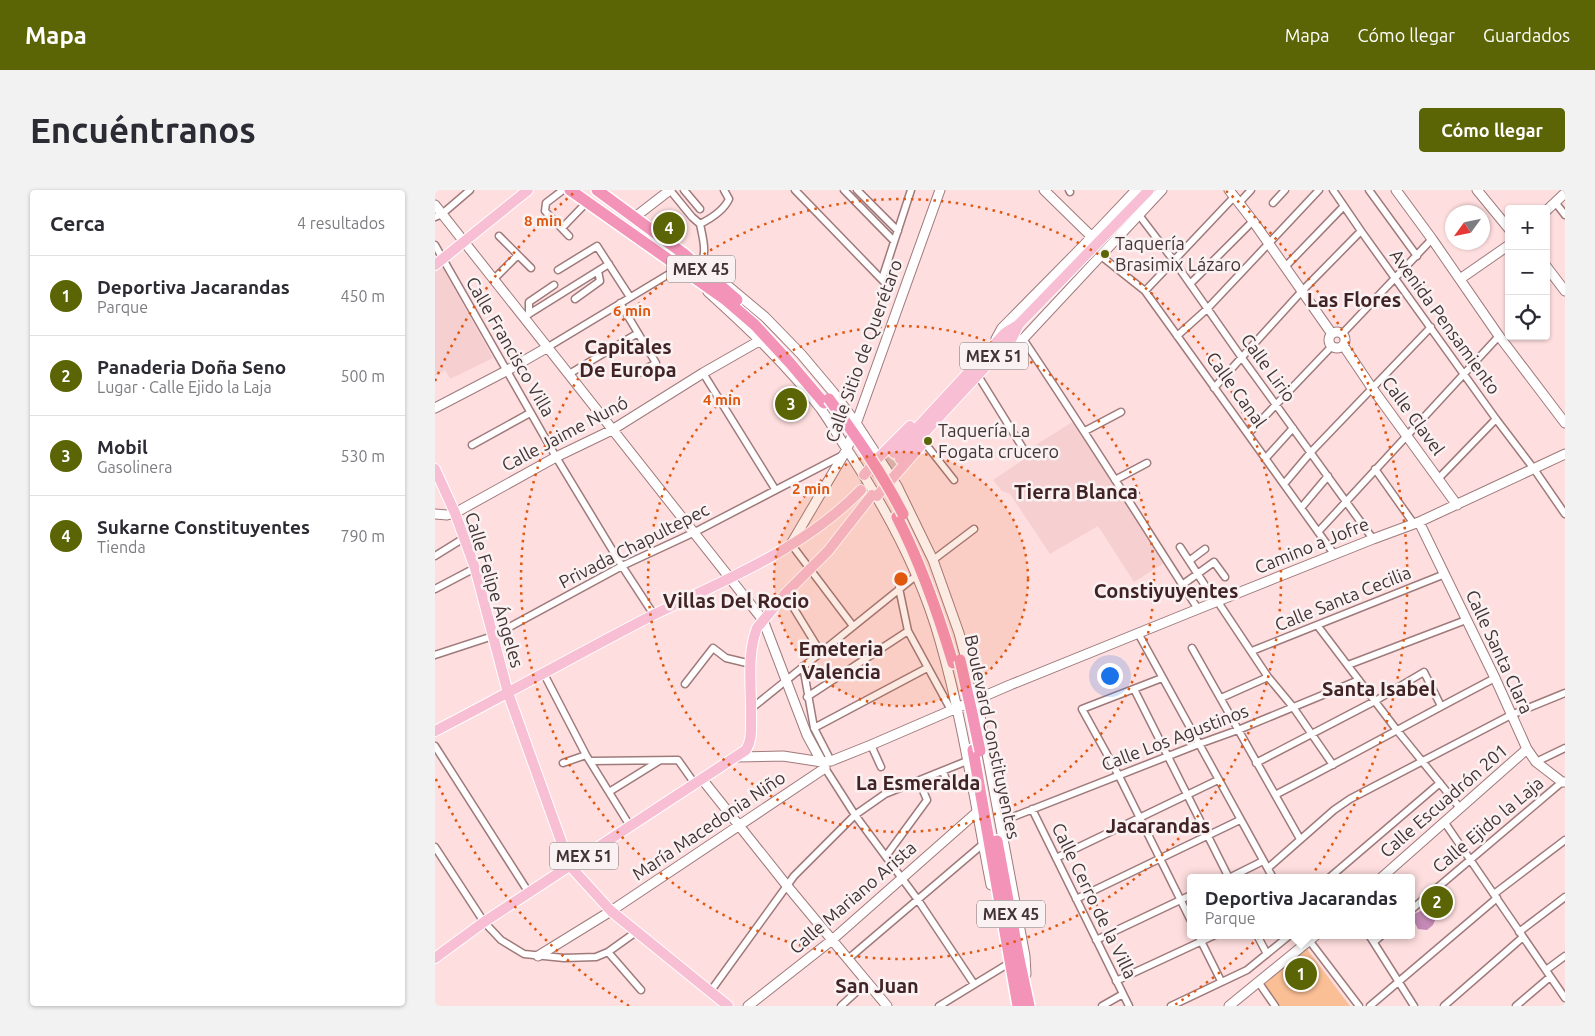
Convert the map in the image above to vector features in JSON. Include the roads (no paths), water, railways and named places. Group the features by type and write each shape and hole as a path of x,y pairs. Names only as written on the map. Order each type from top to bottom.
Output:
{"highway":[{"name":"Boulevard Constituyentes","path":"570,190 726,300 755,325 829,399 891,490 929,569 967,686 1019,958 1025,1005"},
{"name":"Boulevard Constituyentes","path":"597,190 700,265 760,321 793,361"},
{"name":"Boulevard Constituyentes","path":"993,821 1011,962 1025,1005"}],"main road":[{"path":"439,262 529,190"},
{"name":"MEX 51","path":"994,351 968,385 897,456 978,363 994,351 1012,338 1018,325 1149,190"},
{"path":"864,475 879,457 960,375 978,363"},
{"path":"875,496 893,478 961,399 968,385"},
{"name":"Calle Felipe Ángeles","path":"435,469 455,512 475,568 508,693 570,866"},
{"path":"435,731 654,615 730,578 791,544 844,508 861,490"},
{"name":"MEX 51","path":"435,958 484,922 746,750 749,744 752,708 751,664 757,628 785,594 828,551 875,496"},
{"path":"570,866 611,910 728,1006"}],"street":[{"path":"438,215 470,190"},
{"path":"563,190 546,202 545,211 569,236"},
{"path":"635,217 670,190 700,224 705,249 704,258 700,265 721,278 765,317 801,354 833,392 893,478 933,560 959,633 977,700 985,741 993,821"},
{"path":"684,190 699,209"},
{"path":"795,190 889,287"},
{"path":"844,190 894,241"},
{"path":"857,190 898,231"},
{"name":"Calle Sitio de Querétaro","path":"791,544 845,452 940,190"},
{"path":"1044,190 1092,237"},
{"path":"994,351 1002,328 1136,190"},
{"path":"994,351 1023,339 1162,190"},
{"path":"1145,291 1234,197 1251,190"},
{"path":"1273,203 1285,190"},
{"path":"1177,336 1207,309 1319,190"},
{"name":"Avenida Pensamiento","path":"1333,190 1565,514"},
{"path":"1369,190 1417,256"},
{"path":"1396,190 1499,336 1565,423"},
{"path":"1477,190 1505,224"},
{"path":"881,279 898,231 909,191"},
{"path":"700,224 726,206 729,199 725,192"},
{"path":"1550,207 1565,193"},
{"path":"1234,197 1332,334"},
{"path":"561,228 587,202"},
{"path":"1555,202 1565,215"},
{"path":"435,205 438,215 527,315 548,347 612,430 763,620 807,735 855,815 903,877 974,984"},
{"path":"1285,267 1344,206"},
{"name":"Calle Lirio","path":"1139,215 1373,539"},
{"path":"1190,284 1253,221"},
{"path":"1214,388 1302,291 1361,231"},
{"path":"499,236 531,268"},
{"path":"1343,334 1432,239"},
{"name":"Calle Francisco Villa","path":"435,246 439,262 506,371 555,457 654,615"},
{"path":"558,270 597,246 630,297"},
{"path":"1460,279 1505,248"},
{"path":"494,279 518,256"},
{"name":"Calle Canal","path":"1101,256 1145,291 1334,554"},
{"path":"527,315 609,264"},
{"path":"435,408 548,347 679,268 759,340 821,409 845,452 864,475 902,541 917,575 940,639 954,709 964,743 995,906 1006,932"},
{"path":"575,299 600,281 598,271"},
{"path":"1550,271 1565,291"},
{"path":"527,315 529,302 554,285"},
{"path":"620,303 656,363 637,374"},
{"path":"1284,484 1311,452 1431,327"},
{"path":"1335,332 1343,334 1345,338 1343,345 1340,348 1332,346 1329,338 1332,334 1335,332"},
{"path":"569,374 638,333"},
{"path":"1318,532 1499,336"},
{"path":"1023,339 1085,431 1198,609"},
{"name":"Calle Jaime Nunó","path":"435,514 447,515 455,512 555,457 612,430 759,340"},
{"name":"Calle Clavel","path":"1343,345 1457,506"},
{"path":"1248,434 1332,346"},
{"path":"703,373 775,490"},
{"path":"977,374 1024,450"},
{"path":"1085,431 1121,412"},
{"path":"471,445 530,413"},
{"path":"1438,479 1496,419"},
{"path":"1265,459 1293,428"},
{"path":"924,442 954,480"},
{"name":"Privada Chapultepec","path":"435,655 493,636 622,566 693,533 845,452"},
{"name":"Camino a Jofre","path":"871,745 1010,685 1457,506 1565,454"},
{"path":"1115,480 1147,463"},
{"path":"1375,469 1416,523"},
{"path":"1301,508 1328,476"},
{"name":"Calle Santa Clara","path":"1416,523 1445,574 1527,749 1536,762 1563,782"},
{"path":"933,560 975,529"},
{"path":"435,556 464,538"},
{"path":"791,544 853,626"},
{"path":"1180,548 1208,590"},
{"path":"1189,561 1205,549"},
{"path":"1183,585 1214,562 1225,577"},
{"path":"435,589 475,568"},
{"name":"Calle Santa Cecilia","path":"1252,651 1445,574"},
{"path":"752,708 917,575"},
{"path":"899,588 908,631 927,668 954,709"},
{"path":"785,594 821,652"},
{"path":"1218,602 1268,676 1293,707 1333,765"},
{"path":"1348,665 1466,620"},
{"path":"1317,625 1397,730 1460,808"},
{"path":"807,697 908,631"},
{"path":"1138,633 1271,874"},
{"path":"685,684 713,648 725,658 751,664"},
{"path":"1192,648 1300,839"},
{"path":"803,666 814,728 826,764"},
{"path":"814,728 927,668"},
{"path":"1256,763 1375,701 1424,672 1441,706"},
{"path":"544,674 587,755 629,826"},
{"path":"1221,698 1268,676"},
{"path":"1162,678 1082,709 1119,776 1187,913"},
{"path":"1275,795 1495,678"},
{"name":"Calle Los Agustinos","path":"993,821 1032,810 1238,730 1359,680"},
{"path":"1134,690 1227,874"},
{"path":"1268,868 1300,839 1350,799 1511,715 1565,693"},
{"path":"964,743 975,738 985,741"},
{"path":"871,745 881,767"},
{"name":"María Macedonia Niño","path":"538,956 611,910 826,764 871,745"},
{"path":"435,746 529,893"},
{"path":"1536,762 1565,748"},
{"name":"Calle Escuadrón 201","path":"1386,874 1527,749"},
{"path":"563,763 587,755"},
{"path":"735,757 783,756 826,764"},
{"path":"591,761 678,760 739,824 788,887 887,1006"},
{"path":"609,792 660,761"},
{"path":"710,992 788,887 794,876 855,815 885,794 967,761"},
{"path":"943,771 948,785"},
{"path":"1056,858 1219,780"},
{"path":"886,856 927,800 919,781"},
{"path":"1334,874 1440,782"},
{"name":"Calle Ejido la Laja","path":"1415,907 1563,782"},
{"name":"Calle Cerro de la Villa","path":"1032,810 1129,1006"},
{"name":"Calle Mariano Arista","path":"748,1006 832,940 977,812"},
{"path":"1076,899 1240,820"},
{"path":"1445,823 1565,998"},
{"path":"1370,1006 1495,896 1565,840"},
{"path":"848,959 983,844"},
{"path":"435,846 484,922 501,940 525,954 564,958 596,957 608,952 636,932"},
{"path":"1237,874 1263,861"},
{"path":"1444,1006 1521,934 1565,897"},
{"path":"1096,940 1187,898"},
{"path":"1116,981 1198,939"},
{"path":"1200,939 1221,982"},
{"path":"1259,939 1267,954"},
{"path":"1171,1006 1247,970 1285,939"},
{"path":"1229,1006 1259,983 1308,939"},
{"path":"1311,939 1359,1006"},
{"path":"1372,939 1414,1006"},
{"path":"1374,942 1377,939"},
{"path":"608,952 641,990"},
{"path":"1546,970 1565,956"},
{"path":"939,1006 1011,962"},
{"path":"1516,1006 1550,977"},
{"path":"841,1006 867,982"},
{"path":"1259,983 1275,1006"},
{"path":"1102,1006 1123,994"}],"tunnel":[{"path":"863,488 894,453"},
{"path":"872,495 900,459"}],"place":[{"name":"Sukarne Constituyentes","path":"669,228"},
{"name":"Taquería Brasimix Lázaro","path":"1105,254"},
{"name":"Mobil","path":"791,404"},
{"name":"Taquería La Fogata crucero","path":"928,441"},
{"name":"Panaderia Doña Seno","path":"1437,902"},
{"name":"Deportiva Jacarandas","path":"1301,974"}],"district":[{"name":"Las Flores","path":"1354,300"},
{"name":"Capitales De Europa","path":"628,358"},
{"name":"Tierra Blanca","path":"1076,492"},
{"name":"Constiyuyentes","path":"1166,591"},
{"name":"Villas Del Rocio","path":"736,601"},
{"name":"Emeteria Valencia","path":"841,660"},
{"name":"Santa Isabel","path":"1379,689"},
{"name":"La Esmeralda","path":"918,783"},
{"name":"Jacarandas","path":"1158,826"},
{"name":"San Juan","path":"877,986"}]}
